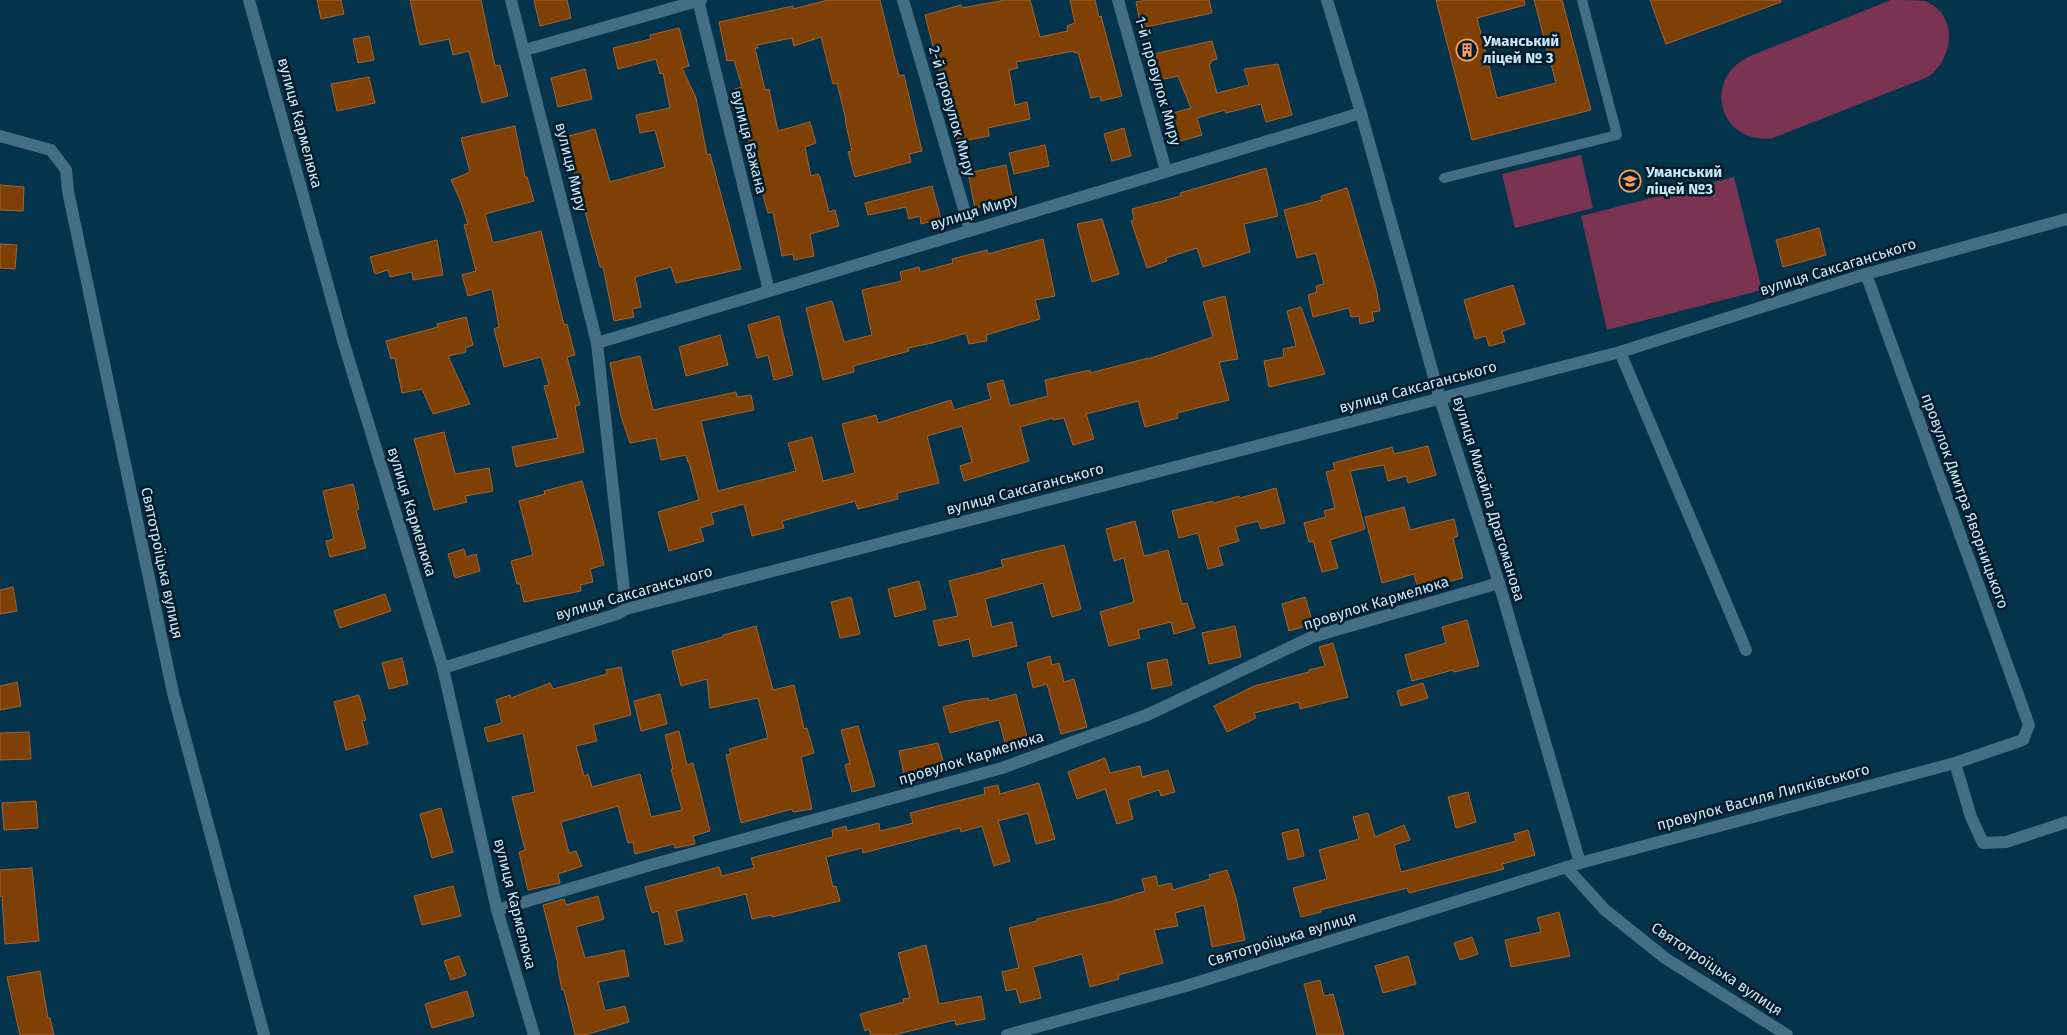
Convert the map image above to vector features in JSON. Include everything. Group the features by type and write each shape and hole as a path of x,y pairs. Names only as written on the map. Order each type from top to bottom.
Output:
{"street":[{"name":"вулиця Кармелюка","path":"249,0 344,344 443,668 497,910 534,1035"},
{"name":"вулиця Миру","path":"511,0 597,343 626,609"},
{"path":"525,50 699,0"},
{"name":"вулиця Бажана","path":"699,0 769,291"},
{"name":"2-й провулок Миру","path":"903,0 970,230"},
{"name":"1-й провулок Миру","path":"1118,0 1166,171"},
{"name":"вулиця Михайла Драгоманова","path":"1327,0 1361,112 1440,398 1499,583 1580,863"},
{"name":"вулиця Миру","path":"597,343 1361,112"},
{"name":"Святотроїцька вулиця","path":"0,136 51,150 66,170 68,190 173,692 264,1035"},
{"name":"вулиця Саксаганського","path":"443,668 617,614 626,609 1620,352 1866,274 2067,219"},
{"name":"провулок Дмитра Яворницького","path":"1866,274 2029,724 2023,740"},
{"path":"1620,352 1746,650"},
{"name":"провулок Кармелюка","path":"497,910 663,861 1002,768 1147,715 1312,637 1499,583"},
{"name":"провулок Василя Липківського","path":"1580,863 1955,763 2023,740"},
{"path":"1955,763 1971,817 1983,843 2006,842 2067,822"},
{"name":"Святотроїцька вулиця","path":"1007,1035 1186,986 1580,863"},
{"name":"Святотроїцька вулиця","path":"1566,867 1605,910 1665,958 1787,1035"}],"lane":[{"path":"1444,178 1617,135 1582,0"}],"shaded area":[{"path":"1891,0 1925,1 1936,8 1948,26 1949,37 1943,59 1937,69 1928,77 1773,138 1754,138 1740,132 1729,121 1723,108 1722,94 1725,79 1735,66 1750,56"},
{"path":"1581,155 1593,208 1515,228 1502,174"},
{"path":"1734,177 1762,290 1607,330 1581,216"}],"building":[{"path":"317,0 341,0 344,14 321,19"},
{"path":"410,0 481,0 495,66 500,65 508,96 482,103 469,51 453,55 449,39 420,45"},
{"path":"534,0 567,0 571,18 540,26"},
{"path":"828,0 880,0 899,76 904,75 922,151 909,154 911,162 855,177 848,152 852,151 846,120 837,83 833,84 821,37 794,46 792,38 757,45 758,48 755,48 765,90 769,89 778,131 810,122 816,143 805,147 811,176 818,174 820,177 829,212 835,210 839,226 810,234 814,256 794,260 793,254 782,256 773,212 768,213 735,89 742,87 734,60 727,61 719,22 793,6 793,9"},
{"path":"1005,0 1030,0 1040,37 1068,31 1067,26 1075,23 1070,0 1095,0 1122,96 1101,101 1100,96 1091,98 1078,52 1074,53 1074,51 1016,62 1018,68 1009,70 1015,105 1027,102 1030,119 988,128 989,136 958,142 947,88 944,89 925,15 961,5 962,8"},
{"path":"1147,0 1209,0 1212,13 1141,28 1136,2"},
{"name":"Уманський ліцей № 3","path":"1436,0 1524,0 1525,5 1477,18 1497,98 1556,83 1534,0 1562,0 1591,110 1472,140"},
{"path":"1650,0 1781,0 1781,2 1666,44"},
{"path":"679,28 689,66 682,68 696,98 707,155 710,154 741,269 676,283 671,267 635,277 641,307 632,309 634,317 614,321 603,267 600,267 565,137 595,129 610,182 665,167 655,130 640,133 636,115 670,108 663,73 660,74 656,59 618,69 613,48 651,39 650,35"},
{"path":"369,36 374,60 358,63 353,39"},
{"path":"1212,41 1217,59 1209,64 1217,93 1249,85 1244,69 1278,64 1292,115 1266,122 1261,104 1226,113 1225,110 1197,118 1202,135 1170,144 1162,116 1191,108 1178,76 1154,81 1149,55"},
{"path":"585,69 592,99 558,107 551,78"},
{"path":"369,77 375,103 337,111 331,84"},
{"path":"515,126 525,177 527,177 534,201 485,214 493,243 541,231 564,325 567,324 575,355 567,357 580,405 575,406 584,452 516,467 512,447 558,438 544,386 549,385 541,357 504,367 494,329 499,327 492,289 468,296 462,275 476,271 464,225 468,224 451,180 470,172 461,138"},
{"path":"1124,128 1131,156 1112,161 1104,134"},
{"path":"1045,145 1049,166 1014,174 1009,153"},
{"path":"1006,165 1013,200 975,208 968,173"},
{"path":"1266,168 1278,216 1244,224 1250,252 1203,267 1197,248 1166,258 1167,261 1147,268 1131,221 1134,220 1132,209 1181,196 1180,193"},
{"path":"0,185 24,187 23,211 0,210"},
{"path":"932,186 941,219 921,224 920,216 909,219 906,207 868,215 865,203"},
{"path":"1347,188 1376,288 1380,311 1372,312 1374,321 1360,324 1359,316 1351,317 1349,308 1313,317 1308,295 1317,292 1316,286 1324,284 1316,253 1297,258 1284,210 1322,200 1321,196"},
{"path":"1102,219 1119,274 1092,282 1077,224"},
{"path":"1819,228 1826,255 1783,267 1776,240"},
{"path":"1043,239 1055,296 1035,300 1040,319 986,335 987,341 969,344 966,333 908,348 909,351 853,366 854,372 823,380 806,308 832,301 844,342 872,335 862,290 902,281 900,272 919,267 920,272 953,263 952,259 987,250 988,254"},
{"path":"437,240 443,275 413,280 412,272 390,277 388,270 375,274 370,257"},
{"path":"0,244 17,245 15,269 0,268"},
{"path":"1513,285 1525,324 1502,331 1505,342 1489,346 1486,336 1475,339 1464,300"},
{"path":"1225,296 1238,359 1219,362 1229,400 1177,413 1178,418 1145,427 1138,401 1086,414 1094,439 1073,445 1064,418 1053,420 1053,418 1020,427 1029,461 964,481 960,466 972,462 962,426 927,436 939,483 897,493 898,499 858,509 855,501 782,521 784,528 752,536 744,504 711,513 714,524 700,528 704,541 669,551 658,512 699,500 689,462 686,455 661,460 656,438 630,443 621,416 610,363 640,356 653,410 736,392 737,397 751,395 754,410 701,421 718,491 796,471 788,443 812,437 823,481 855,473 842,424 876,415 878,423 951,400 954,410 991,399 987,384 1003,380 1010,406 1048,396 1045,380 1090,370 1090,373 1148,359 1213,337 1203,302"},
{"path":"1301,307 1325,374 1269,387 1264,361 1284,357 1283,349 1296,346 1287,311"},
{"path":"779,316 793,375 774,380 768,355 757,358 748,325"},
{"path":"466,317 473,345 465,348 466,352 448,356 470,404 433,414 422,389 402,393 395,358 391,359 386,341 438,327 437,324"},
{"path":"720,335 728,365 686,376 679,347"},
{"path":"444,432 455,474 489,468 493,491 465,496 467,502 434,510 414,439"},
{"path":"1428,446 1436,475 1408,483 1406,476 1388,481 1384,465 1350,471 1365,529 1330,540 1338,568 1322,572 1313,541 1309,542 1304,523 1326,517 1324,511 1335,508 1326,472 1335,470 1333,463 1392,447 1394,454"},
{"path":"582,481 604,565 590,569 593,582 580,585 581,591 524,602 520,584 517,584 511,561 533,555 519,501 545,494 544,491"},
{"path":"353,484 359,509 356,510 366,548 330,557 326,541 334,539 323,491"},
{"path":"1276,488 1285,523 1261,529 1258,521 1235,527 1239,541 1218,547 1223,565 1208,569 1198,533 1179,538 1172,511 1239,496 1240,498"},
{"path":"1404,507 1410,530 1454,519 1458,536 1453,538 1463,578 1418,589 1414,574 1382,583 1365,517"},
{"path":"1135,521 1144,556 1168,550 1182,604 1187,603 1195,628 1174,634 1171,622 1138,630 1140,638 1109,646 1100,612 1134,602 1124,558 1114,561 1106,529"},
{"path":"1064,545 1081,609 1052,617 1043,583 985,599 992,627 1012,622 1017,646 973,657 969,639 939,646 933,621 958,616 949,581 1003,567 1001,560"},
{"path":"464,549 466,557 476,554 480,571 455,578 448,554"},
{"path":"919,581 926,609 895,617 888,589"},
{"path":"13,587 17,611 0,614 0,590"},
{"path":"385,594 391,611 340,628 334,611"},
{"path":"851,597 860,634 840,638 831,602"},
{"path":"1305,597 1313,624 1289,631 1282,604"},
{"path":"1467,620 1479,666 1454,672 1453,670 1412,681 1405,655 1446,643 1442,627"},
{"path":"756,626 773,690 794,685 804,729 807,728 814,753 801,757 812,809 793,812 792,809 741,823 726,755 731,754 729,749 768,738 758,698 710,708 707,679 681,686 672,651"},
{"path":"1235,626 1241,657 1209,664 1202,633"},
{"path":"1333,643 1348,697 1300,709 1299,702 1254,713 1256,718 1227,732 1214,706 1254,686 1325,666 1319,647"},
{"path":"1050,656 1052,665 1059,663 1064,682 1074,679 1087,727 1061,734 1047,684 1033,688 1027,663"},
{"path":"402,658 408,684 389,689 382,663"},
{"path":"1167,659 1172,685 1152,689 1147,663"},
{"path":"621,667 631,715 593,725 597,741 576,746 584,776 588,774 592,787 640,774 651,817 682,810 671,769 673,769 665,735 679,731 687,765 693,763 710,831 693,836 695,844 675,848 674,844 635,854 633,842 628,843 618,806 561,822 569,853 576,851 582,866 558,874 560,883 528,890 519,852 525,850 512,797 535,792 523,733 488,742 484,728 502,723 496,700 510,695 511,698 550,683 553,689 607,674 606,670"},
{"path":"17,682 21,706 0,710 0,686"},
{"path":"1423,683 1428,698 1401,706 1397,691"},
{"path":"660,694 667,724 641,731 634,701"},
{"path":"1016,694 1029,745 1007,750 999,720 950,733 943,707 965,701 988,698 989,701"},
{"path":"359,695 366,720 362,721 368,744 346,750 334,702"},
{"path":"858,726 875,786 852,792 845,765 850,763 841,730"},
{"path":"29,732 31,759 0,760 0,733"},
{"path":"938,743 946,771 905,779 899,751"},
{"path":"1105,758 1110,773 1140,766 1142,777 1168,770 1175,792 1161,796 1159,790 1128,800 1133,819 1117,824 1105,789 1077,799 1068,772"},
{"path":"1039,783 1055,839 1036,844 1028,813 998,821 1010,861 994,866 982,826 961,832 960,828 863,853 862,848 826,857 833,887 836,886 840,901 772,917 772,915 752,919 746,894 676,911 683,941 665,945 658,911 652,913 645,887 719,867 722,876 754,868 751,858 833,837 832,830 846,826 847,831 879,823 880,831 913,823 910,813 985,794 984,788 998,785 1000,794"},
{"path":"1468,792 1476,822 1456,828 1448,797"},
{"path":"36,801 38,828 4,830 2,803"},
{"path":"441,808 453,852 432,858 420,814"},
{"path":"1368,813 1375,837 1404,825 1410,840 1394,845 1401,872 1516,841 1514,834 1528,830 1535,855 1502,864 1504,869 1409,893 1407,888 1320,910 1321,912 1301,917 1293,888 1327,879 1319,850 1359,839 1353,817"},
{"path":"1298,829 1304,856 1288,860 1282,833"},
{"path":"32,868 39,941 5,944 2,896 0,897 0,870"},
{"path":"1227,870 1236,898 1245,940 1212,947 1204,905 1175,913 1178,926 1154,930 1163,963 1118,975 1119,979 1090,987 1082,954 1033,967 1041,998 1020,1003 1016,989 1006,991 1002,972 1019,968 1009,928 1145,891 1142,879 1156,876 1158,886 1171,883 1173,890 1210,879 1209,875"},
{"path":"453,886 461,916 422,925 414,896"},
{"path":"598,896 604,919 576,927 585,958 624,950 629,976 598,982 605,1011 625,1006 629,1022 585,1035 575,1035 564,990 562,990 558,964 543,905 564,899 566,905"},
{"path":"1559,912 1570,956 1511,967 1505,940 1541,932 1537,918"},
{"path":"1472,937 1478,954 1460,960 1454,943"},
{"path":"926,945 939,1004 981,996 985,1019 956,1025 955,1020 894,1035 871,1035 869,1029 865,1031 860,1014 904,1002 903,999 910,998 898,953"},
{"path":"459,956 466,975 451,980 444,961"},
{"path":"1408,956 1416,984 1383,993 1375,966"},
{"path":"40,971 48,1018 50,1018 54,1035 20,1035 7,977"},
{"path":"1320,980 1324,996 1333,994 1344,1035 1317,1035 1304,984"},
{"path":"467,991 474,1016 432,1028 425,1004"}],"place":[{"name":"Уманський ліцей № 3","path":"1467,50"},
{"name":"Уманський ліцей №3","path":"1630,181"}]}
